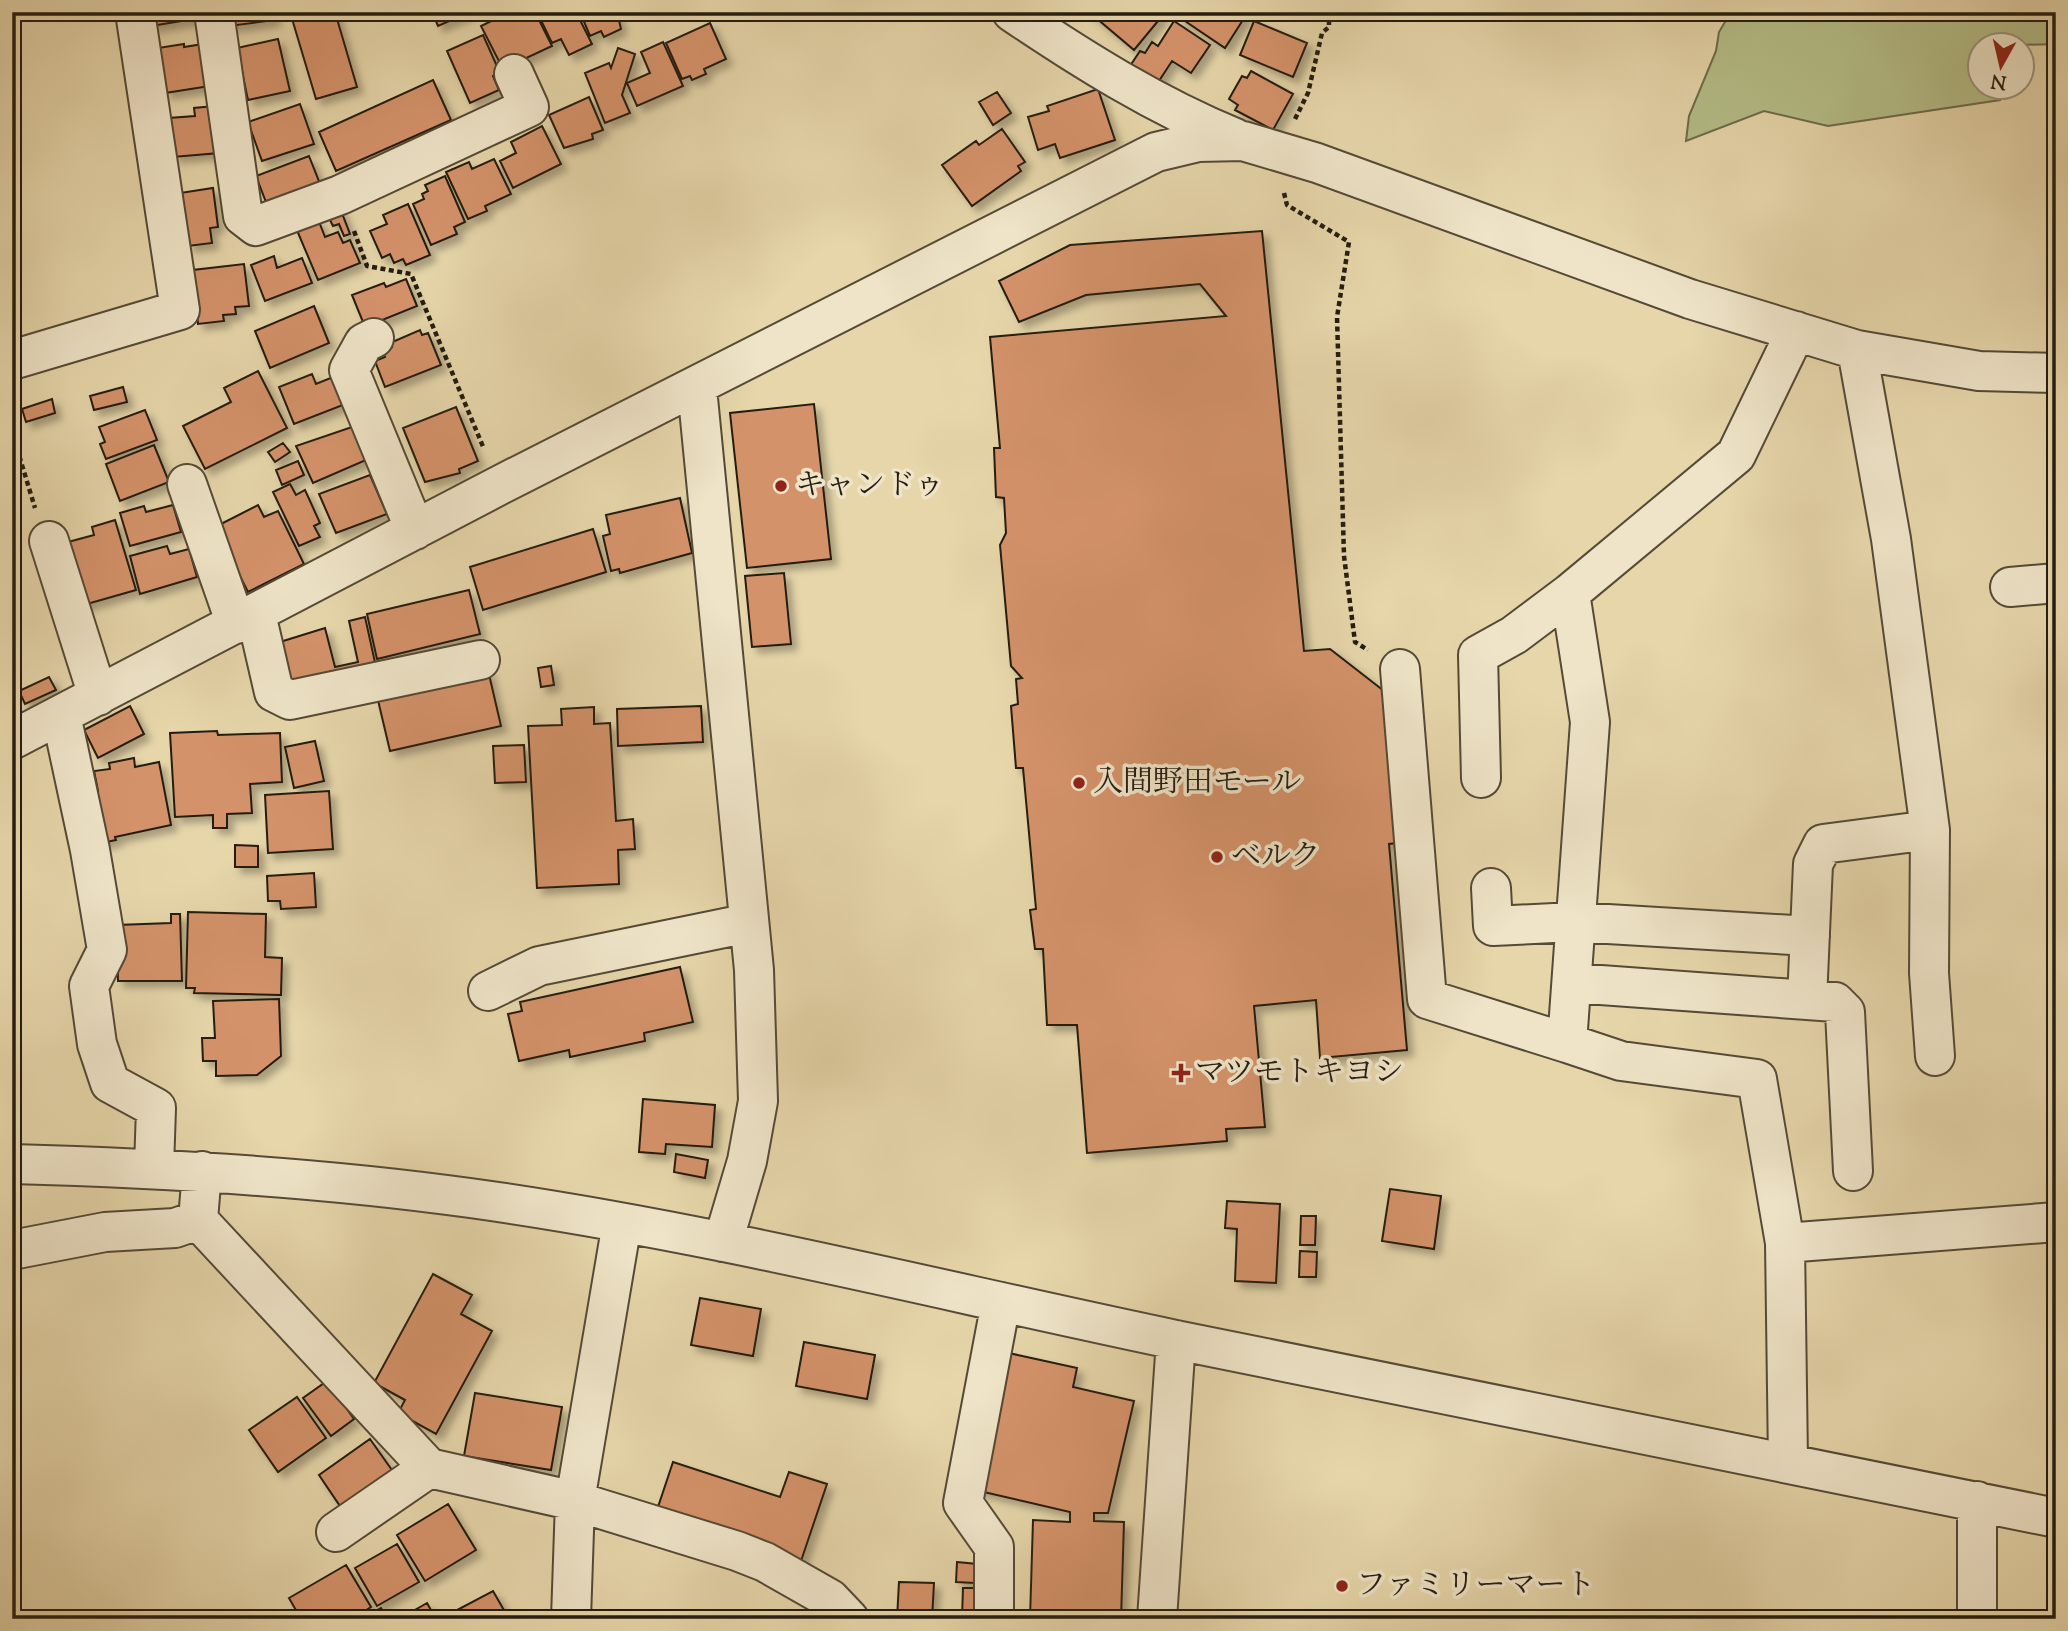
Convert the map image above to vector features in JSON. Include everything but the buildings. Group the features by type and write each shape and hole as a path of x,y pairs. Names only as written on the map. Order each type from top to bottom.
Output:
{"street":[{"path":"12,360 180,310 135,12"},
{"path":"214,12 243,216 256,226 340,195 528,107 514,74"},
{"path":"1012,12 1060,46 1172,111 1261,146 1690,299 1857,351 1979,371 2056,373"},
{"path":"12,740 500,485 696,388 1156,152 1198,142 1261,146"},
{"path":"1481,778 1478,655 1514,635 1570,593 1736,456 1796,331"},
{"path":"374,338 364,343 349,370 415,530"},
{"path":"1857,351 1891,539 1930,830 1929,973 1935,1056"},
{"path":"696,388 754,970 758,1101 747,1161 723,1242"},
{"path":"187,484 246,619 274,692 290,700 480,660"},
{"path":"49,541 98,696"},
{"path":"2010,587 2056,583"},
{"path":"1567,1043 1590,722 1570,593"},
{"path":"1400,669 1427,999 1621,1061 1757,1079 1785,1243 1788,1461"},
{"path":"61,715 90,850 107,950 89,986 97,1044 110,1083 156,1108 154,1168"},
{"path":"1807,1000 1813,864 1823,844 1930,830"},
{"path":"1491,888 1493,926 1574,922 1810,936"},
{"path":"488,991 539,966 749,923"},
{"path":"1573,983 1835,1002 1845,1012 1853,1171"},
{"path":"12,1164 202,1171 468,1198 622,1223 723,1242 1176,1340 1788,1461 2056,1518"},
{"path":"202,1171 198,1220 429,1468 575,1501 765,1562 830,1599 849,1619"},
{"path":"12,1250 105,1232 175,1228 198,1220"},
{"path":"1785,1243 2056,1222"},
{"path":"571,1619 575,1501 622,1223"},
{"path":"994,1619 994,1547 963,1503 1001,1303"},
{"path":"1157,1619 1176,1340"},
{"path":"336,1532 429,1468"},
{"path":"1977,1501 1977,1619"}],"path":[{"path":"1329,12 1329,27 1322,33 1308,93 1261,146 1279,174 1287,205 1349,242 1337,317 1344,556 1355,642 1400,669"},
{"path":"340,195 368,266 411,274 500,485"},
{"path":"12,432 43,531 49,541"}],"green space":[{"path":"1731,12 2056,12 2056,44 2036,45 2036,32 1966,32 1966,102 1987,102 1828,126 1764,111 1686,141 1689,116 1716,51 1719,32"}],"place":[{"name":"キャンドゥ","path":"781,486"},
{"name":"入間野田モール","path":"1079,783"},
{"name":"ベルク","path":"1217,857"},
{"name":"マツモトキヨシ","path":"1181,1073"},
{"name":"ファミリーマート","path":"1342,1586"}]}
